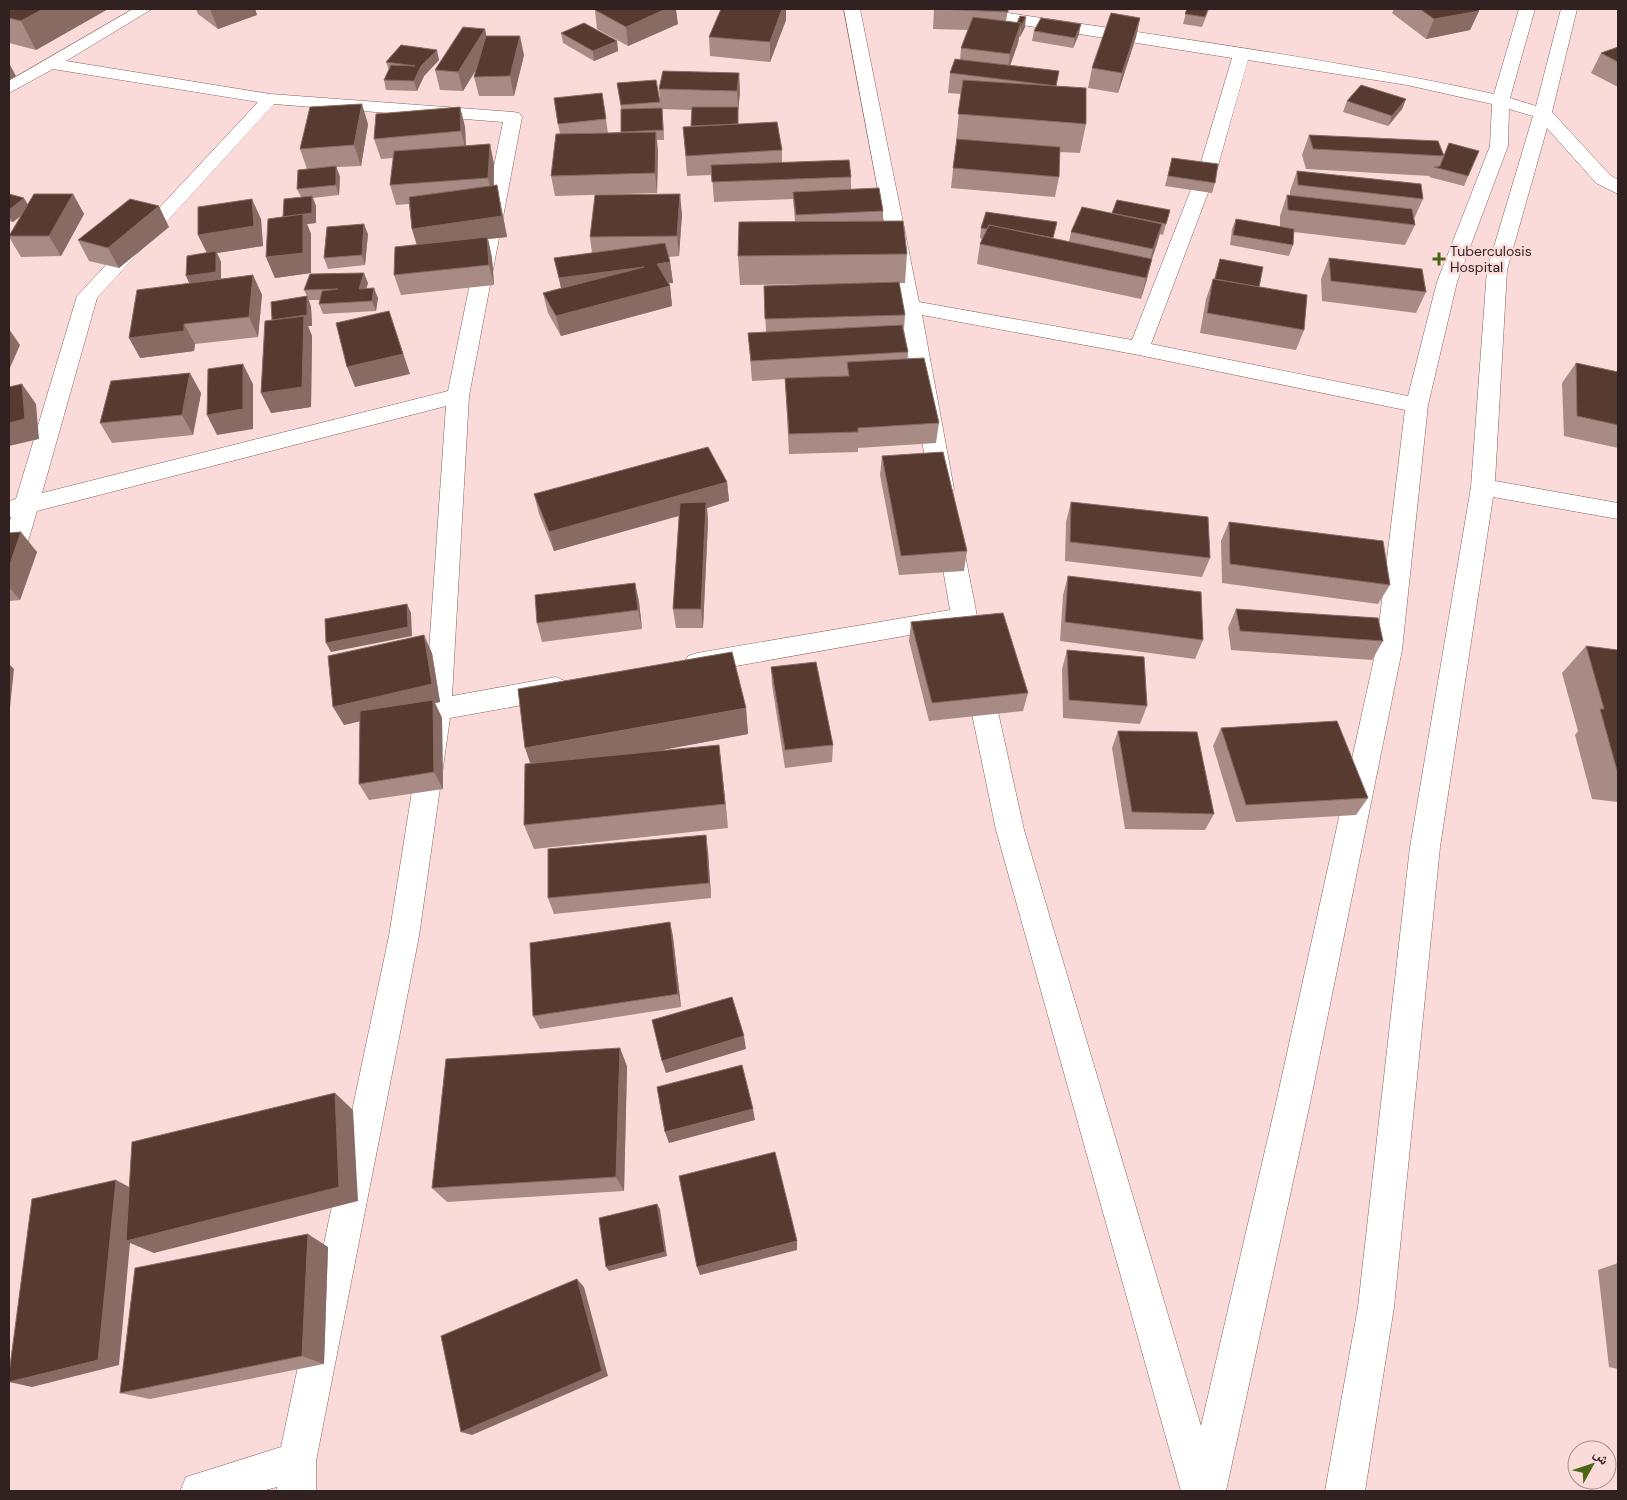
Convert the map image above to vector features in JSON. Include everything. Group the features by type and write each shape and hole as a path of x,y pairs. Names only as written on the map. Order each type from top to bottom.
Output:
{"street":[{"path":"9,88 144,9"},
{"path":"852,9 910,307 964,616 1010,830 1202,1491"},
{"path":"952,9 1407,80 1543,113 1603,178 1618,188"},
{"path":"1206,1491 1294,1103 1389,650 1417,404 1448,282 1499,146 1501,102 1527,9"},
{"path":"1345,1491 1376,1307 1425,847 1483,487 1497,270 1543,113 1569,9"},
{"path":"1139,348 1208,170 1242,53"},
{"path":"52,64 270,99 513,117 458,396 438,709 404,936 297,1476 200,1491"},
{"path":"9,565 17,507 87,296 270,99"},
{"path":"910,307 1139,348 1417,404"},
{"path":"17,507 458,396"},
{"path":"1483,487 1618,511"},
{"path":"672,668 964,616"},
{"path":"438,709 584,683"}],"building":[{"path":"9,9 43,9 21,21 9,18"},
{"path":"666,9 626,27 595,10"},
{"path":"721,9 782,9 770,42 709,37"},
{"path":"935,9 1008,9 1008,12"},
{"path":"1187,9 1208,9 1205,17 1185,14"},
{"path":"1420,9 1476,9 1479,11 1434,19"},
{"path":"1111,13 1140,18 1122,73 1092,68"},
{"path":"1020,16 1026,17 1021,27 1021,23 1017,23"},
{"path":"973,17 1021,23 1010,54 961,48"},
{"path":"1041,18 1081,24 1075,38 1034,31"},
{"path":"584,23 617,41 593,51 561,33"},
{"path":"463,27 485,29 458,72 435,70"},
{"path":"486,36 520,36 510,76 474,77"},
{"path":"401,45 437,50 421,66 414,81 384,80 391,65 415,66 386,62"},
{"path":"1618,47 1618,62 1601,53"},
{"path":"955,59 1059,71 1056,86 950,73"},
{"path":"663,71 739,73 737,91 659,89"},
{"path":"656,80 660,102 621,105 617,83"},
{"path":"963,80 1086,88 1086,124 958,114"},
{"path":"1361,85 1406,99 1392,116 1347,101"},
{"path":"602,93 606,119 558,124 554,98"},
{"path":"362,104 354,145 300,149 310,107"},
{"path":"460,107 461,131 374,139 376,114"},
{"path":"692,107 738,107 738,124 691,126"},
{"path":"662,108 663,130 621,132 621,109"},
{"path":"777,122 782,150 686,156 683,127"},
{"path":"656,132 655,173 551,176 556,134"},
{"path":"1309,135 1438,141 1444,156 1313,149"},
{"path":"957,139 1060,147 1059,177 953,168"},
{"path":"1449,143 1479,151 1468,176 1434,167 1440,166"},
{"path":"490,144 488,178 390,185 394,151"},
{"path":"1172,158 1218,164 1215,183 1168,176"},
{"path":"849,160 851,177 712,182 711,165"},
{"path":"336,166 336,185 297,189 298,170"},
{"path":"1297,171 1421,184 1423,199 1298,185"},
{"path":"497,185 502,216 412,229 409,197"},
{"path":"879,188 883,211 796,215 793,192"},
{"path":"9,194 24,198 9,210"},
{"path":"34,194 73,194 49,236 9,236"},
{"path":"680,194 677,236 590,237 595,195"},
{"path":"1287,195 1412,209 1415,225 1288,210"},
{"path":"312,196 312,213 283,217 284,199"},
{"path":"130,199 159,206 108,248 78,240"},
{"path":"252,199 254,226 198,235 198,207"},
{"path":"1117,200 1170,210 1166,224 1112,213"},
{"path":"1082,207 1162,224 1153,249 1071,232"},
{"path":"986,212 1057,222 1053,238 989,225 987,229 981,228"},
{"path":"303,214 303,253 266,257 268,219"},
{"path":"1236,219 1294,229 1293,245 1233,235"},
{"path":"903,221 907,254 738,256 739,222"},
{"path":"364,224 362,255 324,258 327,227"},
{"path":"989,225 1152,259 1146,278 980,244"},
{"path":"487,237 489,265 394,275 395,247"},
{"path":"665,243 670,262 657,264 670,286 556,316 543,293 644,267 559,278 554,258"},
{"path":"216,251 216,272 186,276 187,256"},
{"path":"1329,258 1422,269 1426,292 1331,281"},
{"path":"1220,259 1263,267 1259,287 1215,279"},
{"path":"364,273 359,289 374,288 372,301 319,304 322,291 338,289 304,290 310,274"},
{"path":"253,275 249,317 184,324 184,331 129,338 137,290"},
{"path":"1213,279 1307,295 1304,330 1207,313"},
{"path":"899,282 905,315 765,319 764,286"},
{"path":"307,296 307,315 272,320 271,302"},
{"path":"389,311 403,354 347,367 336,323"},
{"path":"304,316 302,387 261,393 265,321"},
{"path":"902,325 908,352 751,361 748,333"},
{"path":"924,358 939,423 858,428 858,432 789,434 785,378 849,376 847,362"},
{"path":"1576,363 1618,372 1618,425 1577,416"},
{"path":"243,364 243,409 207,415 208,369"},
{"path":"190,373 182,415 100,423 111,381"},
{"path":"22,384 25,419 9,423 9,387"},
{"path":"708,447 727,482 549,532 534,494"},
{"path":"943,452 967,551 901,556 882,456"},
{"path":"706,502 701,609 673,609 680,503"},
{"path":"1071,502 1208,517 1210,558 1070,542"},
{"path":"1229,522 1383,541 1390,585 1230,564"},
{"path":"21,532 9,567 9,533"},
{"path":"1068,576 1201,592 1203,640 1065,622"},
{"path":"635,583 638,610 537,623 535,595"},
{"path":"407,604 408,627 326,643 325,619"},
{"path":"1236,609 1378,618 1383,641 1240,631"},
{"path":"1003,613 1028,693 932,703 911,622"},
{"path":"424,635 432,684 333,707 328,656"},
{"path":"1586,646 1618,650 1618,774 1600,709 1604,709"},
{"path":"1067,650 1144,657 1147,706 1069,700"},
{"path":"732,652 746,708 525,748 518,689"},
{"path":"816,662 833,745 785,750 771,667"},
{"path":"433,700 434,772 359,784 360,711"},
{"path":"1337,721 1368,798 1246,805 1221,728"},
{"path":"1118,731 1197,732 1214,814 1132,812"},
{"path":"719,745 725,804 524,825 525,764"},
{"path":"706,835 709,883 548,898 548,849"},
{"path":"670,922 678,994 533,1016 530,943"},
{"path":"732,997 744,1036 662,1061 652,1020"},
{"path":"620,1048 616,1177 432,1188 446,1059"},
{"path":"742,1065 753,1109 665,1132 657,1087"},
{"path":"335,1093 339,1187 126,1241 132,1142"},
{"path":"775,1152 797,1241 697,1267 679,1176"},
{"path":"116,1180 98,1360 9,1382 32,1199"},
{"path":"657,1204 665,1252 606,1267 599,1218"},
{"path":"308,1234 302,1356 120,1393 135,1268"},
{"path":"577,1279 602,1371 461,1432 441,1336"}],"place":[{"name":"Tuberculosis Hospital","path":"1439,259"}]}
